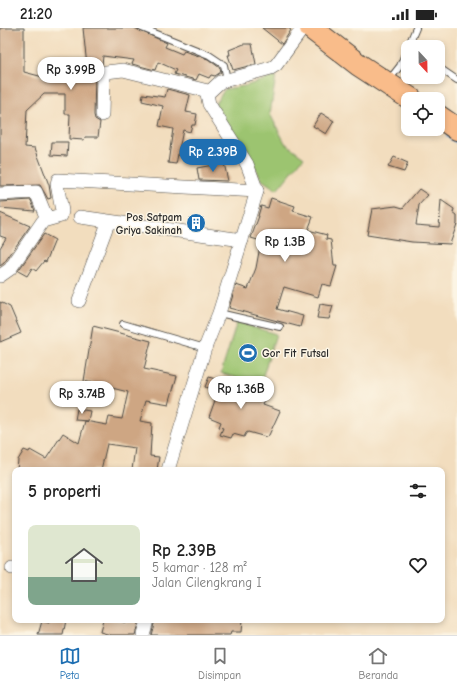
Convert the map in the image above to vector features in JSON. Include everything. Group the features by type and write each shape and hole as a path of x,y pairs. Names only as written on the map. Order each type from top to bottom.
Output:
{"highway":[{"path":"310,28 330,40 386,83 401,93"},
{"path":"445,121 457,129"}],"street":[{"path":"169,467 205,348 219,313 257,191 247,164 209,104 207,94 208,91 217,84 271,68 276,64 303,28"},
{"path":"102,116 103,75 106,72 123,70 208,91"},
{"path":"0,276 10,269 38,226 47,219 60,216 62,211 57,184 60,179 257,191"},
{"path":"0,194 36,192 47,219"},
{"path":"80,218 242,240"},
{"path":"79,301 108,223"},
{"path":"143,635 146,623"}],"lane":[{"path":"142,28 209,55 224,65 227,80"},
{"path":"386,83 400,66 416,28"},
{"path":"445,72 457,80"},
{"path":"219,313 280,327"},
{"path":"123,324 205,348"}],"green space":[{"path":"276,76 270,114 285,143 304,157 277,190 262,180 241,142 227,124 215,103 225,89 245,86"},
{"name":"Gor Fit Futsal","path":"237,322 276,334 260,385 221,373"}],"building":[{"path":"0,28 24,28 24,72 43,77 43,79 88,76 83,28 134,28 167,43 165,47 182,54 184,51 208,59 220,68 221,72 215,76 211,75 209,78 199,74 196,80 174,74 176,70 158,62 155,70 132,64 134,60 103,56 102,65 97,69 95,75 94,115 95,119 100,122 98,137 85,137 84,140 69,139 70,114 65,114 65,94 44,94 27,110 25,147 35,148 49,185 51,198 48,199 40,185 0,186"},
{"path":"262,28 288,28 291,30 282,44"},
{"path":"244,44 252,44 256,64 233,70 228,55 230,55 229,50"},
{"path":"167,89 190,95 186,112 197,114 195,125 192,125 190,132 183,130 176,164 168,163 173,129 159,126 163,106 142,101 143,94 165,97"},
{"path":"321,113 334,121 326,134 313,126"},
{"path":"52,142 68,142 67,156 51,155"},
{"path":"394,157 408,163 404,172 388,167"},
{"path":"224,163 228,181 199,180 197,168"},
{"path":"419,189 428,195 419,205 416,225 439,227 441,200 454,209 453,213 457,216 457,224 450,244 412,242 367,235 372,209 396,206 403,208"},
{"path":"271,198 295,206 293,211 313,217 308,230 327,235 326,239 331,240 334,266 337,266 331,286 322,284 318,297 284,287 277,309 303,316 300,327 229,308 236,285 248,289 256,268 261,241 251,238 261,206 268,208"},
{"path":"31,200 35,211 0,208 0,202"},
{"path":"0,213 30,226 4,263 0,266 0,248 6,238 0,236"},
{"path":"44,234 55,240 46,262 44,261 36,271 32,268 27,276 18,271"},
{"path":"0,302 10,307 21,333 0,342"},
{"path":"320,304 333,306 329,319 317,318"},
{"path":"93,326 151,341 144,369 177,376 169,404 146,400 140,421 152,423 150,456 159,457 157,467 132,467 135,448 107,444 102,467 17,467 18,460 24,450 29,452 30,450 46,459 63,433 79,443 85,421 107,425 109,417 122,419 128,392 84,381"},
{"path":"209,377 267,396 263,405 280,411 269,435 266,437 248,432 244,437 233,434 231,438 220,435 223,428 219,427 221,422 209,417 218,392 205,387"},
{"path":"77,409 90,411 88,421 75,420"},
{"path":"41,623 65,623 63,635 38,635"},
{"path":"102,623 138,623 135,635 111,635 100,632"},
{"path":"154,623 242,623 241,632 231,632 230,635 151,635"}],"waterway":[{"path":"448,136 457,142"}],"place":[{"name":"Pos Satpam Griya Sakinah","path":"196,223"},
{"name":"Gor Fit Futsal","path":"248,353"}]}
